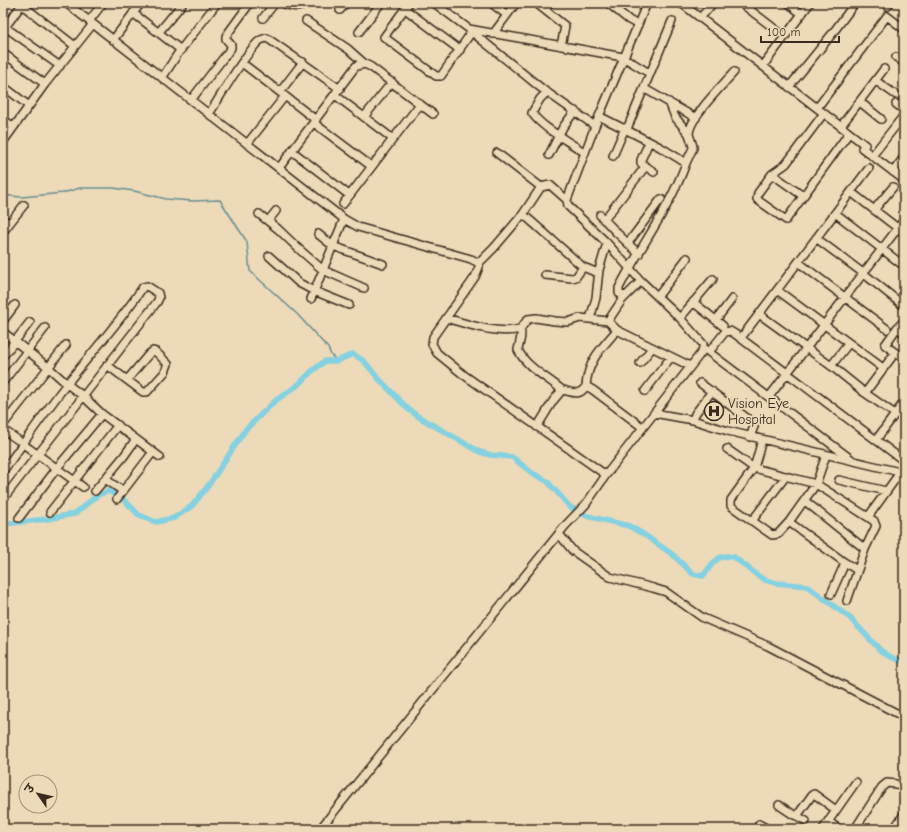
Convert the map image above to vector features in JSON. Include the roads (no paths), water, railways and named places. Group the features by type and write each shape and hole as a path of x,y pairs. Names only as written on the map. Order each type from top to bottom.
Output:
{"street":[{"path":"66,3 344,219 358,227 471,259 478,263"},
{"path":"3,142 75,46 103,3"},
{"path":"113,40 141,3"},
{"path":"159,32 183,3"},
{"path":"191,100 230,48 231,45 226,36 250,3"},
{"path":"263,18 275,3"},
{"path":"283,3 288,6 297,7 308,3"},
{"path":"340,10 346,3"},
{"path":"359,32 381,3"},
{"path":"491,3 507,15"},
{"path":"493,34 516,3"},
{"path":"536,3 565,26 561,46"},
{"path":"545,10 550,3"},
{"path":"608,3 629,20 638,25"},
{"path":"647,3 595,126 567,200 568,206 607,243 641,281 680,318 706,350 853,461"},
{"path":"681,3 841,126 872,156 904,180"},
{"path":"701,18 713,3"},
{"path":"741,3 784,36"},
{"path":"788,3 802,14"},
{"path":"763,66 810,3"},
{"path":"789,87 855,3"},
{"path":"60,66 4,28 22,4 75,46"},
{"path":"162,78 215,4"},
{"path":"438,4 547,92 595,126"},
{"path":"460,50 407,6 384,37 432,74 440,76 460,50 472,31"},
{"path":"133,13 181,50"},
{"path":"818,108 887,16 904,29"},
{"path":"306,21 348,49 433,114"},
{"path":"613,156 644,89 649,73 672,21"},
{"path":"472,31 623,57 649,73"},
{"path":"209,114 242,63 258,42 267,38 340,88"},
{"path":"3,53 45,84"},
{"path":"896,57 904,63"},
{"path":"247,144 283,94 303,62"},
{"path":"242,63 372,166"},
{"path":"279,168 315,122 352,70 356,66 366,64"},
{"path":"841,126 884,69"},
{"path":"689,134 702,108 734,72"},
{"path":"876,81 896,95"},
{"path":"364,117 392,82"},
{"path":"3,86 29,106"},
{"path":"644,89 696,118"},
{"path":"547,92 540,99 532,113 535,117 585,153"},
{"path":"335,95 393,139"},
{"path":"625,297 619,293 618,288 668,204 681,178 693,148 689,134 675,117 669,102"},
{"path":"860,102 881,119"},
{"path":"342,204 420,104"},
{"path":"896,104 904,110"},
{"path":"549,155 564,127 575,111"},
{"path":"824,113 786,164 772,174 758,194 757,199 786,220 849,133"},
{"path":"872,156 904,115"},
{"path":"599,116 626,129 686,163"},
{"path":"3,118 13,127"},
{"path":"649,142 641,163 654,172"},
{"path":"292,151 349,195"},
{"path":"497,153 541,187"},
{"path":"893,172 904,158"},
{"path":"639,254 602,217 645,167"},
{"path":"741,338 869,168"},
{"path":"772,174 803,196"},
{"path":"478,263 494,248 523,214 541,187 550,185 567,200"},
{"path":"874,210 893,187"},
{"path":"851,192 904,233"},
{"path":"628,243 661,199"},
{"path":"3,232 24,205"},
{"path":"268,221 276,211"},
{"path":"835,213 904,266"},
{"path":"259,214 323,270 364,288"},
{"path":"523,214 583,267 598,273"},
{"path":"3,219 9,224"},
{"path":"311,299 344,219"},
{"path":"769,397 904,220"},
{"path":"318,234 333,246 384,264"},
{"path":"816,238 904,306"},
{"path":"590,319 596,298 598,273 607,243"},
{"path":"269,256 300,283 314,291 349,305"},
{"path":"658,296 687,258"},
{"path":"798,262 887,329"},
{"path":"478,263 479,267 476,277 433,337 432,344 437,353 464,375 606,475"},
{"path":"545,275 572,278 576,276 583,267"},
{"path":"680,318 713,279"},
{"path":"608,321 625,297 641,281"},
{"path":"3,471 20,442 110,332 143,287 147,286 158,293 159,298 157,302 3,499"},
{"path":"777,290 883,368"},
{"path":"716,320 732,299"},
{"path":"693,302 723,326"},
{"path":"3,321 15,305"},
{"path":"759,314 895,414"},
{"path":"446,318 496,330 520,329"},
{"path":"618,330 601,348 591,362 588,370 586,386 583,392 579,393 562,390 530,366 518,350 521,338 520,329 528,318 555,322 568,322 580,318 608,321 618,330 690,366"},
{"path":"904,321 885,345 904,359"},
{"path":"4,355 30,322"},
{"path":"3,382 26,350 45,328"},
{"path":"897,328 904,333"},
{"path":"320,829 565,526 586,504 642,427 700,353 706,350 725,332 730,331 741,338 904,461"},
{"path":"3,332 48,367 102,414 160,457"},
{"path":"831,366 849,343"},
{"path":"66,345 48,367 4,430 83,487"},
{"path":"640,363 652,348"},
{"path":"108,365 127,380 143,392 147,392 165,372 168,364 156,352 153,351 127,380"},
{"path":"645,390 671,357"},
{"path":"865,393 892,357"},
{"path":"700,383 755,424 750,437"},
{"path":"586,386 642,427"},
{"path":"537,427 553,401 562,390"},
{"path":"693,420 694,414 712,392"},
{"path":"876,440 904,402"},
{"path":"654,412 693,420 728,432 826,455 903,470 886,491 868,518"},
{"path":"19,518 57,468 102,414"},
{"path":"50,512 118,425"},
{"path":"95,491 136,439"},
{"path":"762,440 754,468 731,500 730,504 772,535 778,534 805,501 816,484 826,455"},
{"path":"727,449 754,468 816,484 874,521 876,526 865,549 847,601"},
{"path":"105,479 120,495 153,452"},
{"path":"752,521 786,476"},
{"path":"839,480 886,491"},
{"path":"805,501 865,549"},
{"path":"789,522 845,563 857,570"},
{"path":"559,534 573,551 610,577 666,592 703,618 768,646 904,717"},
{"path":"831,594 845,563"},
{"path":"823,829 856,782"},
{"path":"855,829 886,783 904,785"},
{"path":"797,816 814,794 836,810"},
{"path":"779,805 806,821"},
{"path":"894,829 904,814"},
{"path":"828,821 839,829"},
{"path":"760,824 768,829"}],"waterway":[{"path":"3,193 10,196 22,197 63,193 80,188 113,188 134,191 166,199 193,201 220,200 247,242 250,271 297,314 328,348 331,355 337,361"},
{"path":"3,524 74,514 98,495 109,491 123,499 139,515 156,522 174,518 192,506 208,486 246,429 275,401 298,385 325,361 337,361 353,354 364,361 408,409 419,417 480,452 491,455 512,457 532,473 547,481 570,507 587,516 629,526 672,554 693,574 703,576 713,563 719,558 727,556 734,557 765,580 776,583 807,586 850,618 880,650 889,656 904,662"}],"place":[{"name":"Vision Eye Hospital","path":"714,411"}]}
